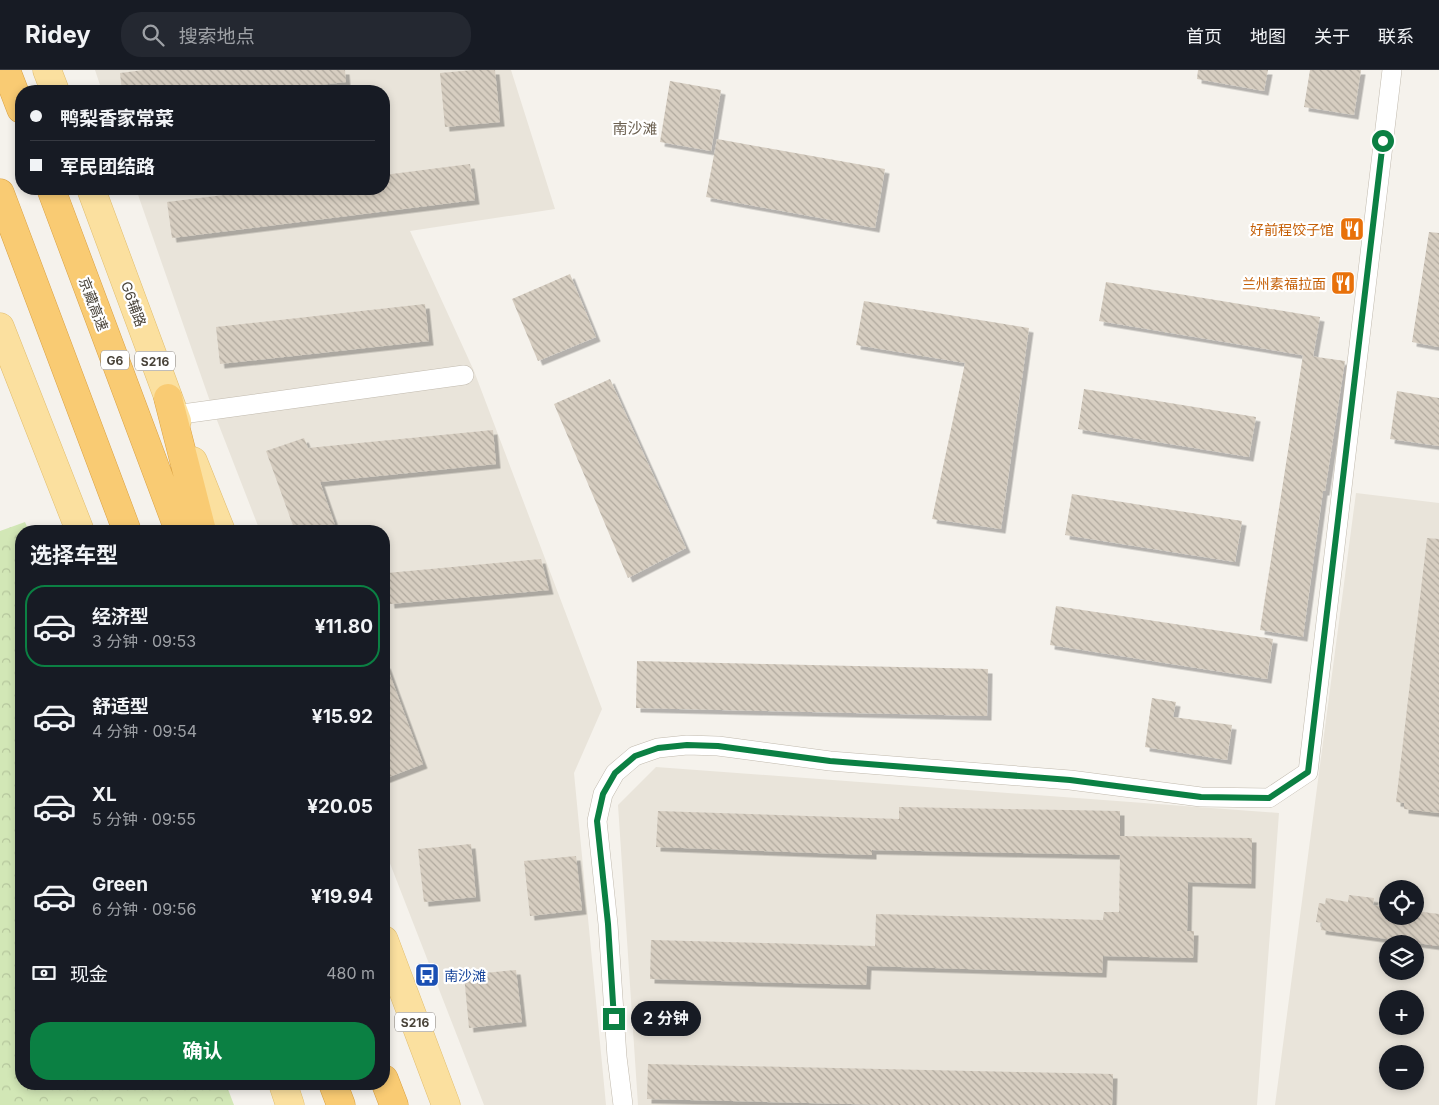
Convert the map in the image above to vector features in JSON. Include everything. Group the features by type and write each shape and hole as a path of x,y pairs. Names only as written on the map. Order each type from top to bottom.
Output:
{"highway":[{"path":"6,70 15,93"},
{"path":"0,193 125,525"},
{"name":"京藏高速","path":"53,195 177,525"},
{"path":"172,407 201,525"},
{"path":"335,1090 341,1105"},
{"path":"388,1090 394,1105"}],"main road":[{"path":"47,70 53,85"},
{"name":"G6辅路","path":"93,195 172,407 219,525"},
{"path":"0,327 78,525"},
{"name":"S216","path":"390,956 446,1105"},
{"path":"285,1090 290,1105"}],"street":[{"path":"623,1105 617,1057 608,924 597,821 603,794 615,773 635,756 658,748 687,745 718,746 830,761 1070,780 1201,797 1269,798 1308,772 1392,70"},
{"path":"172,407 464,375"}],"shaded area":[{"path":"95,70 511,70 555,209 410,231 474,371 602,709 574,773 606,1105 484,1105 390,863 390,525 258,525 213,410 138,195 390,195 390,85 100,85"},
{"path":"1356,493 1439,503 1439,1105 1275,1105"},
{"path":"656,767 1279,813 1257,1105 638,1105 618,805"}],"green space":[{"path":"15,526 15,1090 228,1090 234,1105 0,1105 0,531"}],"building":[{"path":"144,70 345,70 346,82 319,85 121,85 120,73"},
{"path":"495,70 500,122 445,127 440,73"},
{"path":"1198,70 1268,70 1264,91 1197,79"},
{"path":"1310,70 1361,70 1354,115 1304,107"},
{"path":"670,81 721,90 711,151 660,142"},
{"path":"717,139 885,169 875,228 706,197"},
{"path":"470,164 475,200 172,238 167,202 224,195 390,195 390,174"},
{"path":"1429,232 1439,233 1439,347 1412,342"},
{"path":"570,274 596,337 538,361 512,299"},
{"path":"1106,282 1320,317 1313,357 1099,321"},
{"path":"864,301 1029,328 1001,529 932,519 965,363 856,345"},
{"path":"425,304 429,341 220,364 216,327"},
{"path":"1303,355 1345,361 1325,491 1323,491 1303,637 1260,630"},
{"path":"610,379 686,548 628,578 554,404"},
{"path":"1084,389 1256,417 1249,457 1078,429"},
{"path":"1397,391 1439,398 1439,446 1390,439"},
{"path":"493,430 496,464 320,482 335,525 293,525 266,451 304,438 308,448"},
{"path":"1072,494 1242,521 1235,562 1065,535"},
{"path":"1427,538 1439,539 1439,813 1404,809 1404,803 1396,802"},
{"path":"541,559 549,590 390,604 390,573"},
{"path":"1056,606 1273,639 1267,679 1050,645"},
{"path":"637,661 988,669 987,716 636,708"},
{"path":"390,675 423,764 390,777"},
{"path":"1152,698 1176,702 1173,717 1232,725 1227,760 1145,747"},
{"path":"899,807 1120,811 1120,836 1252,838 1251,884 1188,882 1187,931 1194,931 1193,958 1103,956 1102,973 867,966 866,985 650,979 651,940 875,946 876,914 1103,920 1104,912 1119,912 1120,855 872,850 872,855 656,847 658,811 899,819"},
{"path":"471,844 476,897 424,902 418,849"},
{"path":"576,856 582,910 530,916 524,861"},
{"path":"1349,895 1374,898 1373,905 1379,906 1379,925 1424,925 1424,912 1439,914 1439,946 1424,944 1424,935 1379,935 1379,938 1321,930 1322,923 1316,922 1319,903 1325,904 1326,898 1348,902"},
{"path":"516,970 522,1022 469,1028 464,975"},
{"path":"648,1064 1113,1074 1112,1105 893,1105 647,1099"}],"place":[{"name":"好前程饺子馆","path":"1352,229"},
{"name":"兰州素福拉面","path":"1343,283"},
{"name":"南沙滩","path":"427,975"}],"district":[{"name":"南沙滩","path":"635,128"}],"route":[{"path":"614,1019 608,924 597,821 603,794 615,773 635,756 658,748 687,745 718,746 830,761 1070,780 1201,797 1269,798 1308,772 1383,141"}]}
